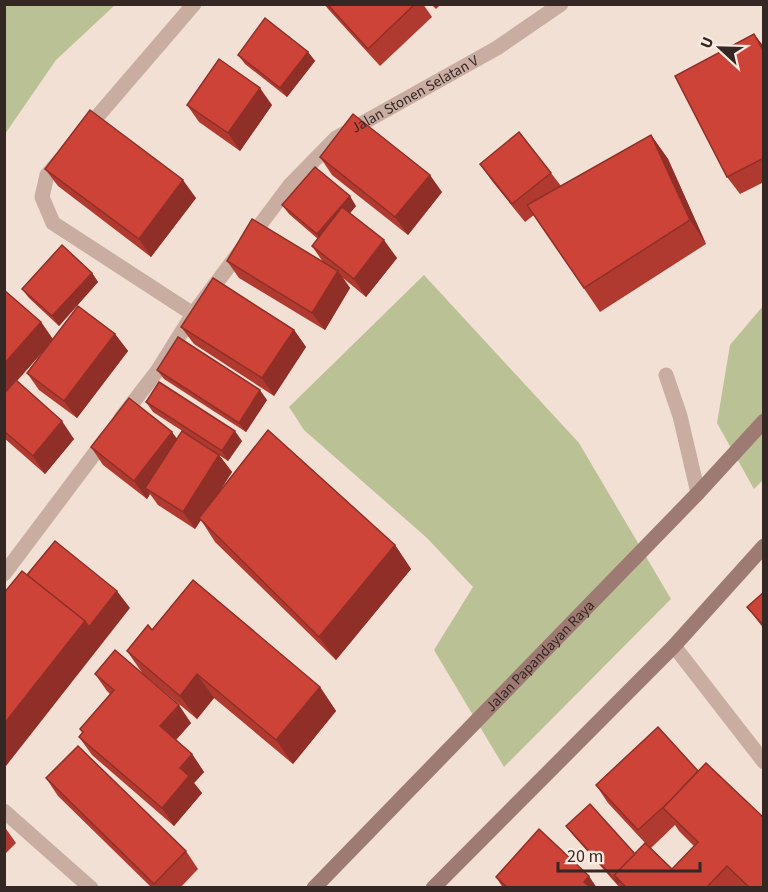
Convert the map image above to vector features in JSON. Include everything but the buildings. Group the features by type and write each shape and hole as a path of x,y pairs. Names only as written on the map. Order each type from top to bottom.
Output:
{"main road":[{"name":"Jalan Papandayan Raya","path":"314,888 698,493 764,421"},
{"path":"433,888 674,646 764,546"}],"street":[{"path":"193,314 53,223 42,197 47,175 194,4"},
{"name":"Jalan Stonen Selatan V","path":"4,574 158,370 193,314 290,185 336,138 497,48 561,4"},
{"path":"666,375 680,416 698,493"},
{"path":"674,646 764,762"},
{"path":"4,811 91,888"}],"green space":[{"path":"5,4 115,5 56,60 5,134"},
{"path":"424,275 579,443 671,599 504,767 434,650 473,587 427,538 304,430 289,407"},
{"path":"763,306 763,480 754,489 717,423 730,345"}]}
